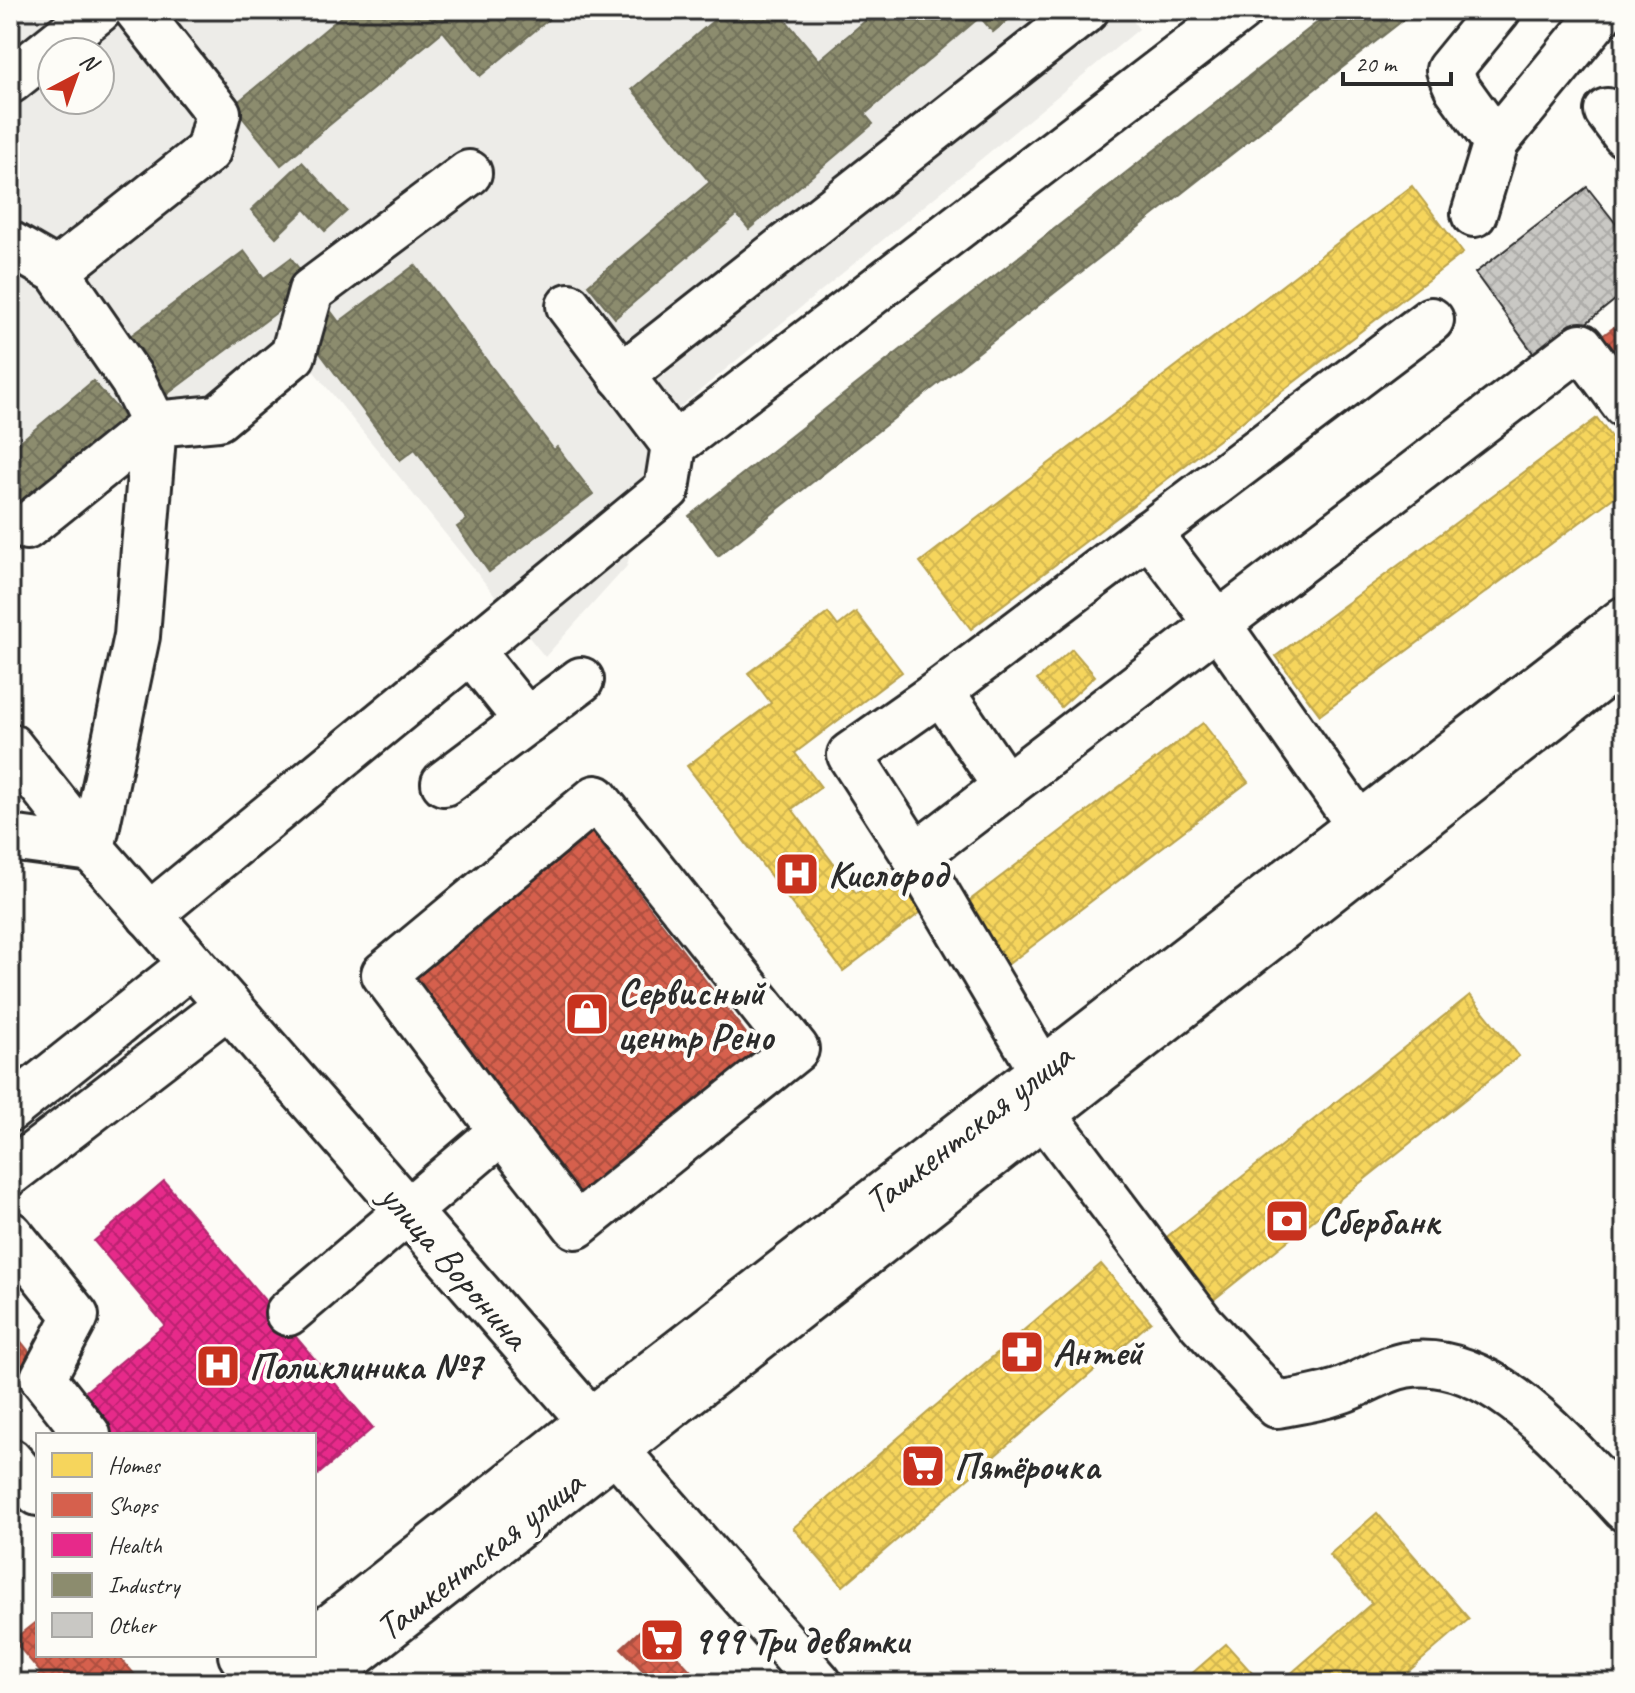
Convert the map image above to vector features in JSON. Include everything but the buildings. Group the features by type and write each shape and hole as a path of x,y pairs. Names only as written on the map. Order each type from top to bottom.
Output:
{"main road":[{"path":"10,81 99,10"},
{"path":"57,271 208,151 218,113 137,10"},
{"path":"621,376 1086,10"},
{"path":"149,915 667,489 674,445 1240,10"},
{"path":"1496,142 1457,88 1449,70 1498,10"},
{"path":"1474,214 1496,142 1604,10"},
{"path":"26,527 154,424 218,418 293,355 311,291 469,173"},
{"path":"10,244 57,271 133,381 154,424 137,636 92,849 10,838"},
{"path":"569,306 674,445"},
{"path":"1431,320 941,691 850,755 915,856 1035,1090 1201,1323 1277,1405 1338,1392 1404,1365 1449,1366 1490,1384 1547,1425 1625,1509"},
{"path":"915,856 1581,346 1625,405"},
{"path":"1149,533 1217,623 1359,825"},
{"name":"Ташкентская улица","path":"318,1683 602,1435 1035,1090 1359,825 1625,619"},
{"path":"470,650 527,721"},
{"name":"Ташкентская улица","path":"1035,1090 1625,659"},
{"path":"444,783 581,680"},
{"path":"941,691 1006,787"},
{"name":"улица Воронина","path":"10,746 92,849 819,1683"},
{"path":"596,798 796,1049 576,1226 502,1131 384,974 596,798"},
{"path":"10,1109 192,964"},
{"path":"10,1173 228,1005"},
{"path":"288,1313 502,1131"},
{"path":"10,1234 76,1316 43,1378 86,1433"},
{"name":"Ташкентская улица","path":"316,1639 602,1435"},
{"path":"10,1461 36,1491"},
{"path":"242,1657 260,1683 293,1657"}],"shaded area":[{"path":"10,10 1125,10 1139,29 658,425 627,566 545,657 286,337 10,549"}],"place":[{"name":"Кислород","path":"797,874"},
{"name":"Сервисный центр Рено","path":"587,1014"},
{"name":"Сбербанк","path":"1287,1221"},
{"name":"Антей","path":"1022,1352"},
{"name":"Поликлиника №7","path":"218,1366"},
{"name":"Пятёрочка","path":"923,1466"},
{"name":"999 Три девятки","path":"662,1640"}]}
